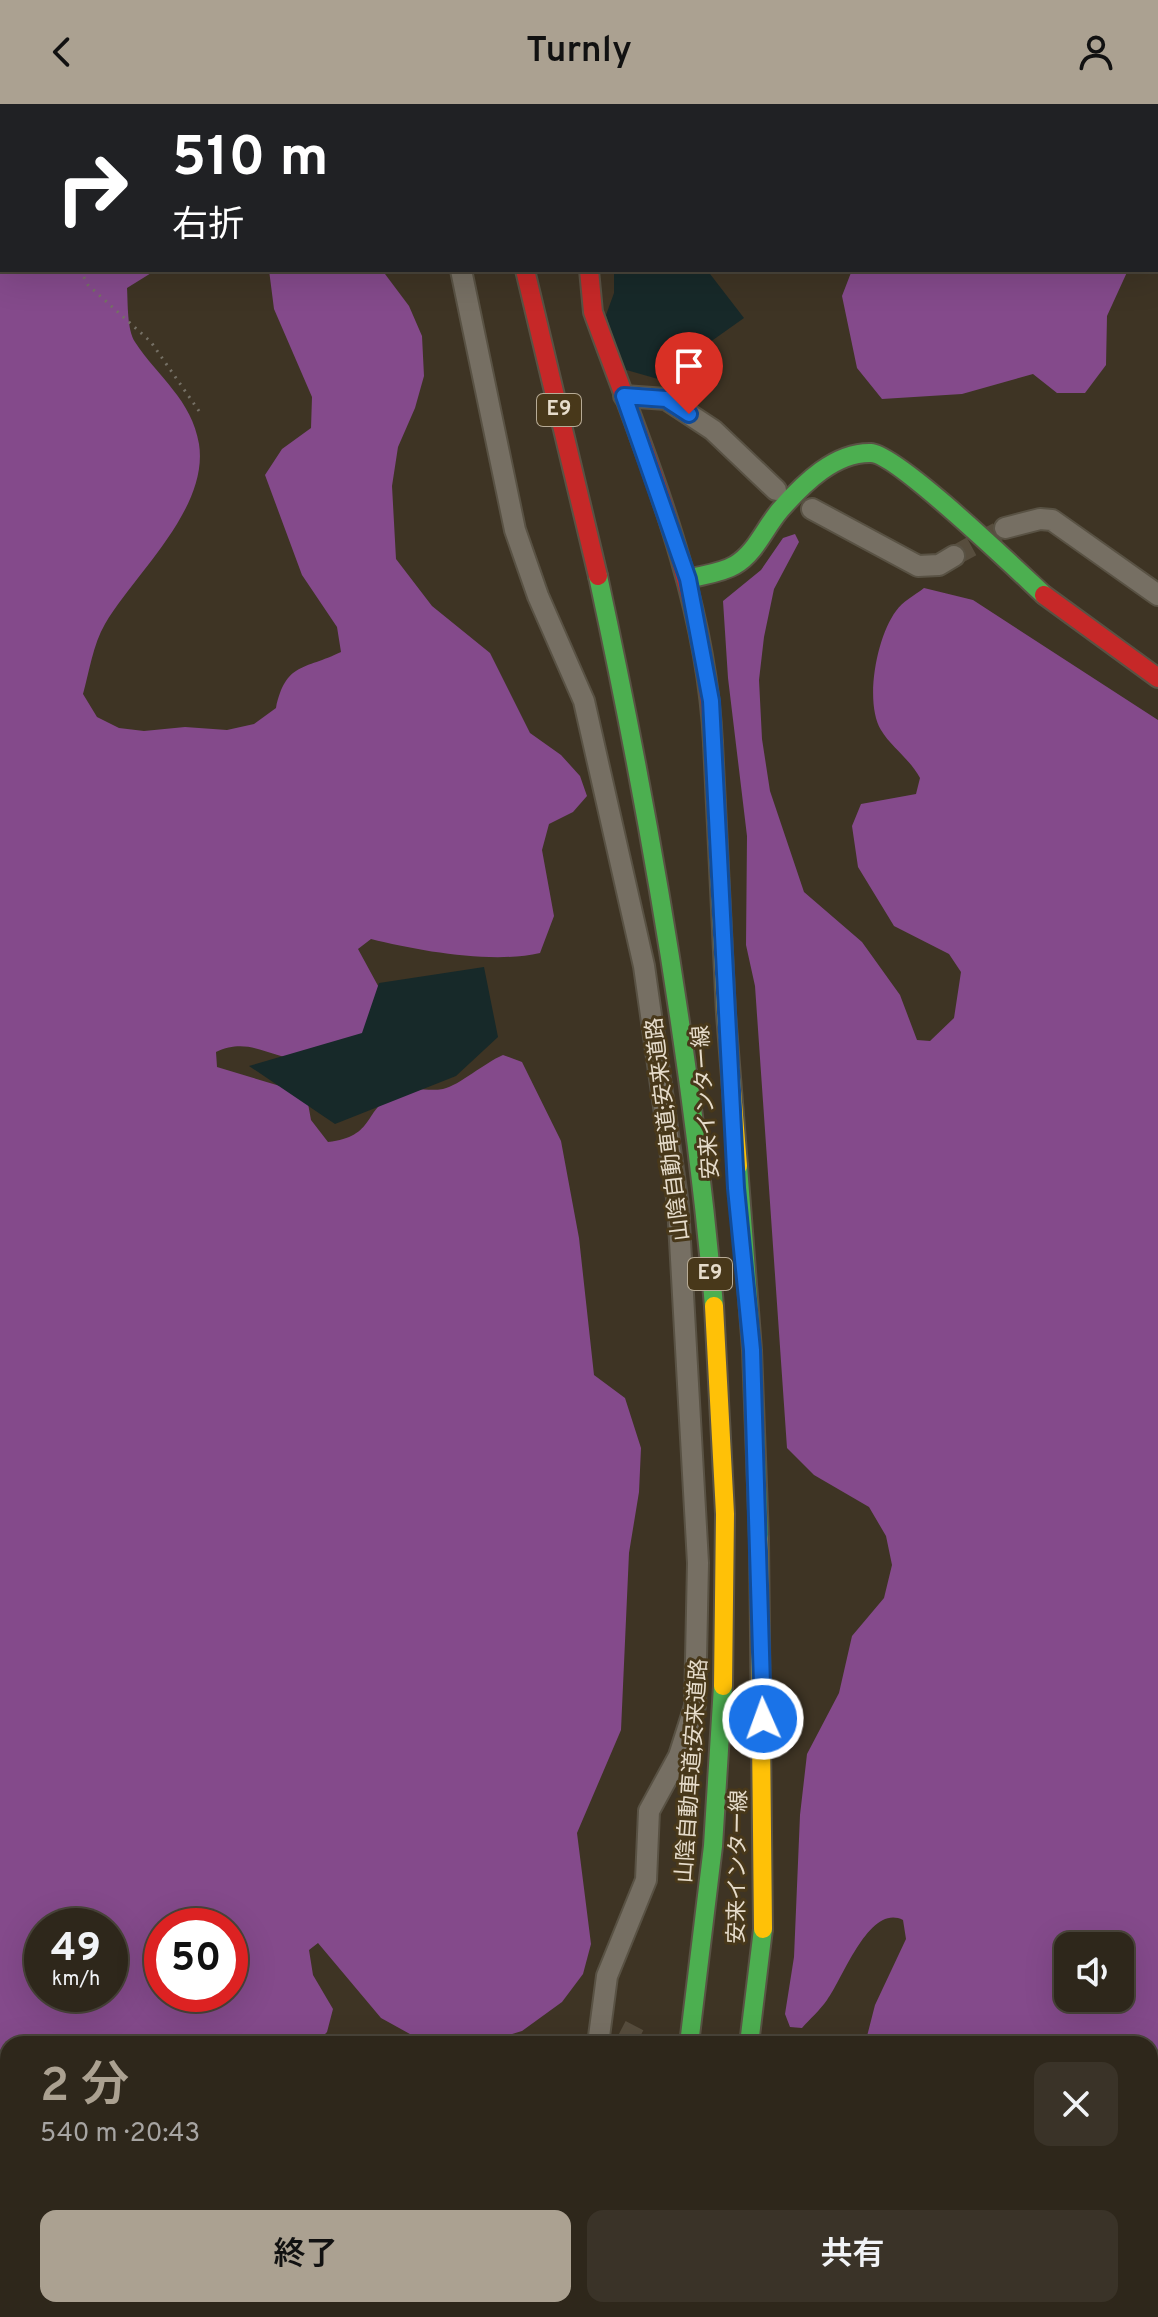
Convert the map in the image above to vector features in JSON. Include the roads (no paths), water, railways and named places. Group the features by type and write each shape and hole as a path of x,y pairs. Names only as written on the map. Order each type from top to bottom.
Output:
{"main road":[{"name":"山陰自動車道;安来道路","path":"526,272 583,512 642,796 681,1027 705,1224 725,1513 724,1655 708,1903 690,2036"},
{"name":"安来インター線","path":"589,272 593,312 688,579 711,701 728,1062 752,1350 758,1485 764,1749 763,1939 750,2036"},
{"path":"688,579 734,566 752,550 780,510 816,475 848,455 874,453 889,458 909,472 964,525 1061,609 1158,678"}],"street":[{"path":"461,272 515,530 538,596 588,716 644,966 678,1205 698,1563 695,1706 679,1756 649,1811 646,1880 607,1976 599,2036"},
{"path":"624,396 666,399 713,430 776,490"},
{"path":"812,509 918,566 939,565 954,556"},
{"path":"1005,528 1040,519 1052,520 1158,595"},
{"path":"601,2020 621,2030"}],"tunnel":[{"path":"954,556 1005,528"},
{"path":"621,2030 633,2036"}]}
